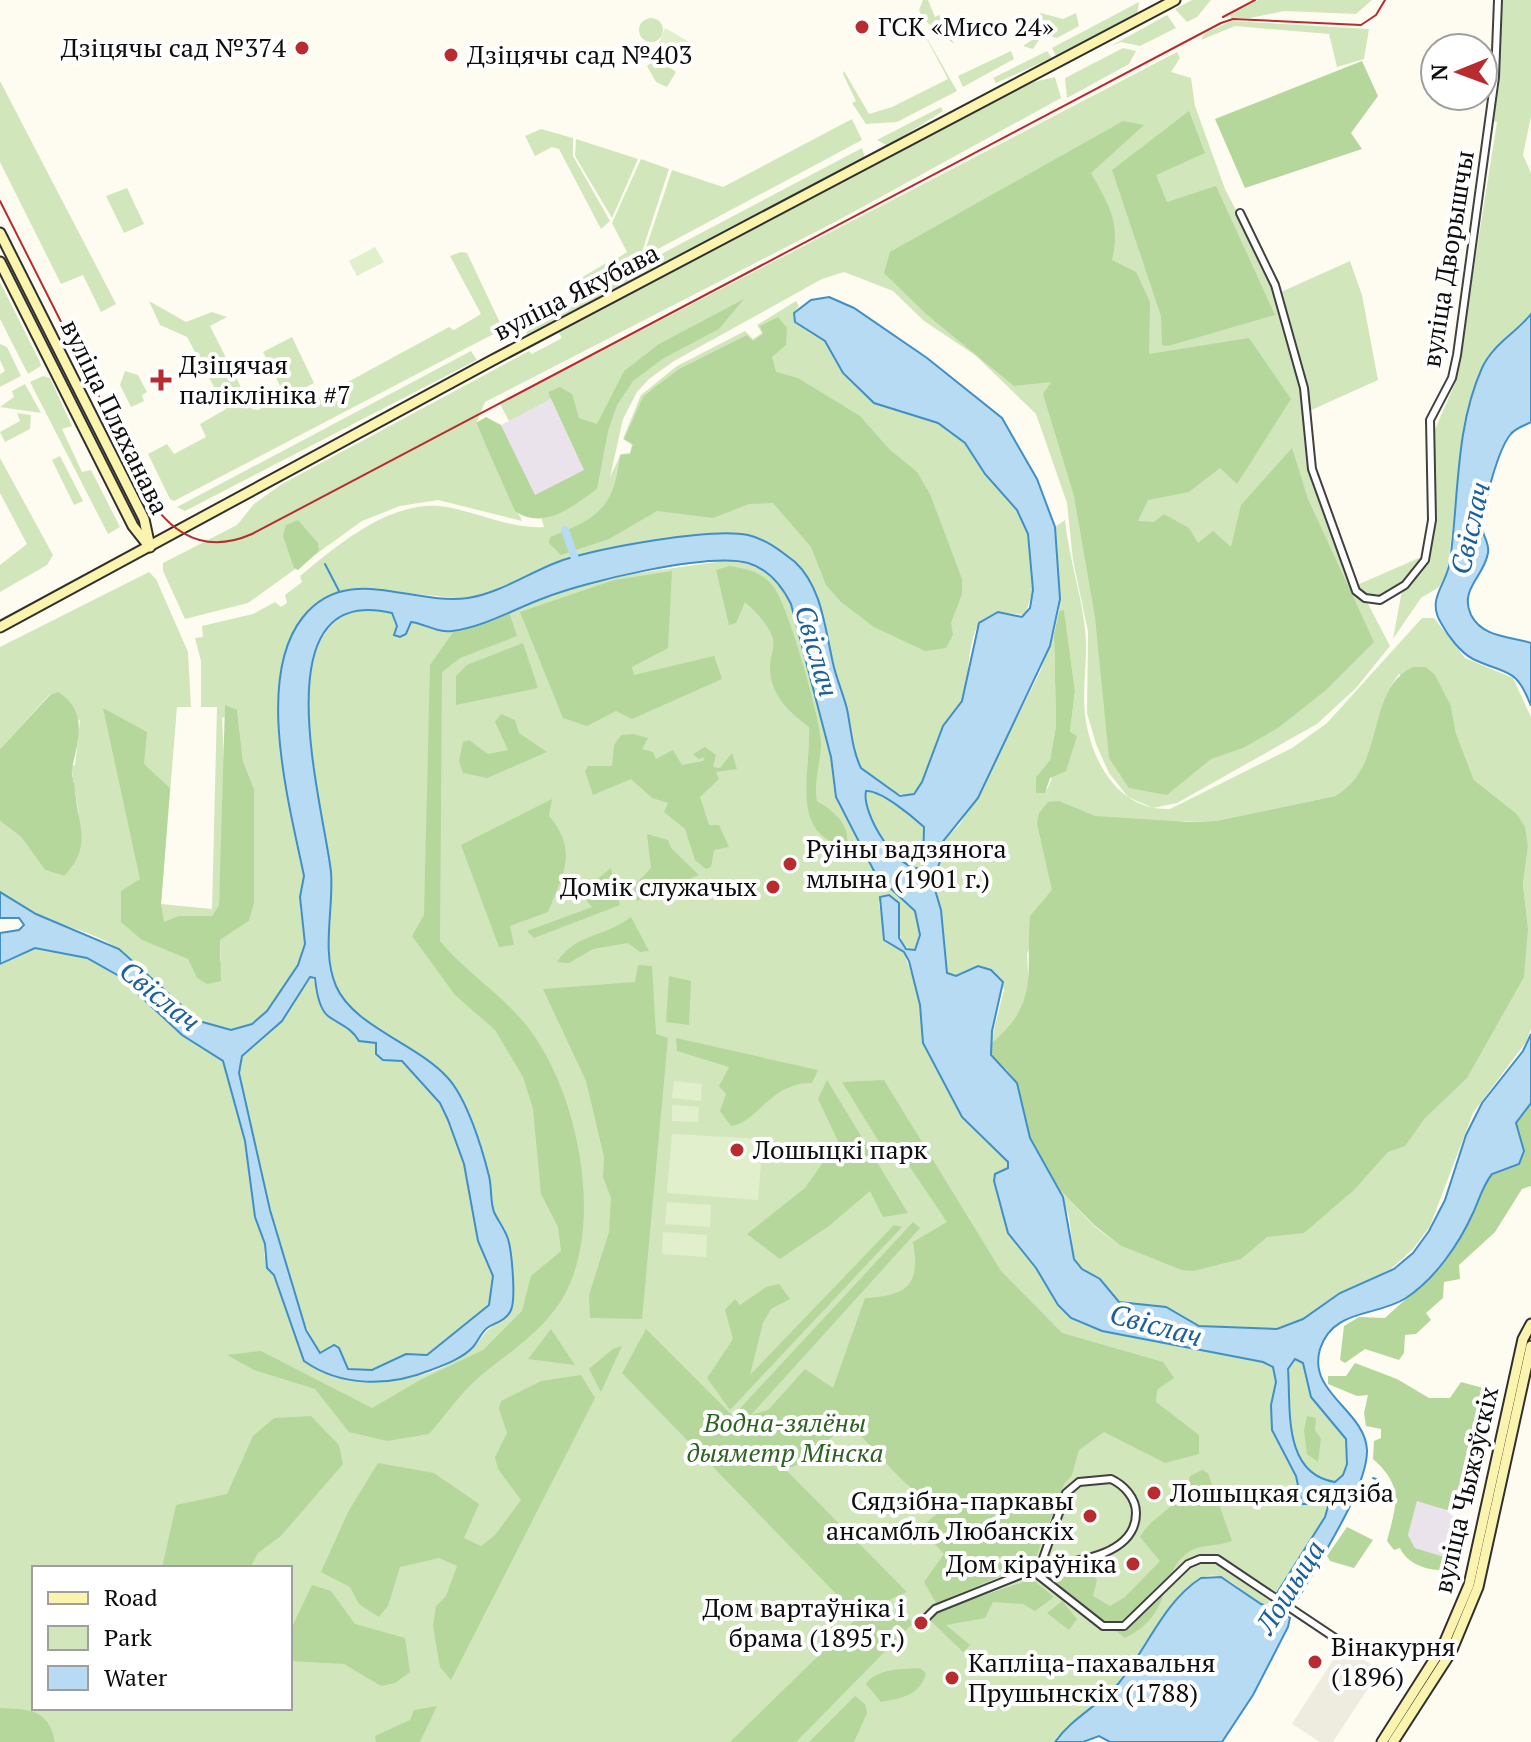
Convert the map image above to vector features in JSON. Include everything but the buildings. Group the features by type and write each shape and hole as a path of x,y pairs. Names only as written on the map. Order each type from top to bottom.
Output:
{"main road":[{"name":"вуліца Якубава","path":"0,627 491,361 1175,0"},
{"name":"вуліца Пляханава","path":"0,233 144,519 150,547"},
{"name":"вуліца Пляханава","path":"0,262 133,526 150,547"},
{"name":"вуліца Чыжэўскіх","path":"1531,1325 1531,1335"},
{"name":"вуліца Чыжэўскіх","path":"1382,1742 1456,1621 1469,1585 1519,1398 1523,1339 1531,1325"},
{"name":"вуліца Чыжэўскіх","path":"1393,1742 1451,1652 1478,1587 1531,1346"}],"street":[{"name":"вуліца Дворышчы","path":"1240,213 1275,285 1304,388 1309,452 1316,485 1356,591 1365,598 1380,600 1418,572 1430,542 1430,420 1452,378 1457,355 1495,77 1498,0"},
{"path":"921,1623 935,1609 1036,1569 1087,1559 1126,1538 1133,1529 1136,1511 1125,1489 1111,1479 1091,1478 1079,1482 1066,1493 1036,1569"},
{"path":"1036,1569 1103,1626 1124,1626 1188,1564 1200,1559 1222,1562 1353,1650"}],"shaded area":[{"path":"551,399 584,470 535,496 501,425"},
{"path":"1417,1500 1440,1506 1465,1525 1456,1555 1451,1559 1415,1548 1408,1535"},
{"path":"1342,1646 1380,1670 1333,1742 1320,1742 1292,1724"}],"green space":[{"path":"923,0 928,0 935,17 939,15 954,44 924,20 919,10"},
{"path":"1192,0 1211,0 1197,17 1187,22 1175,9"},
{"path":"1258,0 1372,0 1356,14 1284,11 1250,18 1231,18 1230,15"},
{"path":"1500,0 1531,0 1531,116 1523,155 1531,173 1531,314 1492,352 1473,393 1462,450 1447,573 1439,587 1421,598 1393,639 1403,585 1380,598 1366,596 1357,585 1428,554 1433,434 1456,381 1497,122 1492,121 1494,112 1499,112"},
{"path":"1139,2 1137,15 1056,56 1052,48"},
{"path":"1041,13 1063,19 1076,13 1079,26 1057,38 1043,34 1033,49 1023,46 1032,40 1029,33 1020,37 1028,21"},
{"path":"1167,15 1176,28 1140,46 1121,42 1109,47"},
{"path":"651,18 659,22 663,30 659,38 651,42 643,38 639,30 643,22"},
{"path":"916,19 957,91 897,122 866,124 852,103 856,101 844,71 869,114 892,107 948,79"},
{"path":"1232,21 1369,29 1364,59 1337,67 1329,34 1235,26 1201,40 1205,33"},
{"path":"665,28 691,43 683,57 659,43"},
{"path":"1123,48 1136,51 1129,64 1067,98 1065,78"},
{"path":"1011,51 1014,59 963,87 958,76"},
{"path":"1047,51 1052,58 996,83 993,78"},
{"path":"1177,52 1180,58 1171,72 1191,78 1195,106 1225,189 1275,285 1289,345 1281,292 1350,261 1362,295 1378,380 1307,412 1305,409 1306,453 1319,501 1356,591 1365,598 1390,646 1356,688 1317,724 1177,803 1153,808 1128,797 1109,773 1087,713 1088,632 1073,560 1067,503 1036,414 975,355 924,321 893,291 844,272 822,279 674,361 649,379 637,392 623,419 610,477 621,454 630,453 632,445 623,439 641,395 677,366 745,331 753,339 762,333 757,325 796,301 799,306 793,313 795,322 825,341 843,373 868,398 946,426 965,443 985,474 1017,510 1028,534 1033,590 1025,615 1003,613 979,623 972,640 962,700 943,726 925,778 911,794 900,794 886,787 858,762 821,610 810,583 792,560 752,536 724,533 574,557 487,594 465,599 357,588 318,603 293,631 282,667 279,709 283,754 304,875 300,901 304,948 285,989 268,1010 250,1024 236,1029 221,1029 200,1021 175,1004 131,959 111,944 42,917 0,892 0,821 21,837 45,870 64,876 79,815 71,766 75,765 80,721 50,694 0,749 0,647 149,572 156,579 188,652 191,707 177,707 161,904 212,909 217,707 201,707 201,661 195,638 203,637 202,626 253,614 275,602 281,607 287,603 285,595 302,582 300,576 332,550 368,526 406,509 447,507 507,523 544,527 535,496 584,470 551,399 509,421 500,404","holes":["237,711 243,761 254,789 254,904 249,921 220,940 221,961 198,978 188,959 157,944 212,916 219,905 225,780 222,718"]},
{"path":"658,58 676,72 667,87 656,82 647,66"},
{"path":"1362,61 1378,96 1351,133 1362,149 1245,188 1215,119"},
{"path":"1055,77 1061,98 837,221 485,402 476,424 522,521 438,500 400,506 362,521 248,603 185,619 163,571 163,563 237,525 254,504 282,484 529,351 532,354 562,338 559,333 1029,83"},
{"path":"0,81 116,304 101,312 83,275 61,284 0,162"},
{"path":"941,107 943,111 888,146 877,140"},
{"path":"1189,111 1205,153 1156,175 1167,202 1216,186 1275,315 1168,346 1162,345 1161,316 1112,170"},
{"path":"852,119 862,140 643,257 672,170 723,187"},
{"path":"1123,121 1144,125 1091,173 1112,215 1115,235 1112,260 1136,272 1150,302 1149,354 1249,338 1291,399 1237,484 1220,468 1189,492 1148,500 1138,521 1154,522 1164,514 1189,528 1198,543 1213,531 1231,547 1241,505 1292,448 1308,499 1374,642 1326,690 1278,728 1243,748 1211,759 1167,795 1129,788 1109,758 1095,617 1074,496 1043,394 1051,382 1014,386 926,314 884,273 890,252"},
{"path":"541,129 573,138 573,156 610,221 601,229 559,149 552,147 535,156 525,136"},
{"path":"576,139 638,159 612,218 575,156"},
{"path":"862,148 865,158 527,335 523,327"},
{"path":"641,159 669,169 640,258 620,266 616,259 627,252 612,223"},
{"path":"127,188 144,224 124,233 106,196"},
{"path":"375,247 384,262 357,276 349,261"},
{"path":"467,253 503,329 174,501 170,499 148,454 167,444 174,454 206,437 200,424 226,409 187,337 160,325 149,301 186,322 212,312 227,317 210,326 252,409 258,410 277,400 300,408 449,327 454,330 481,314 450,256"},
{"path":"613,259 617,270 575,292 581,278"},
{"path":"0,282 40,362 41,366 28,374 0,319"},
{"path":"744,299 719,329 664,358 633,381 617,405 608,431 597,489 568,509 547,517 526,516 515,511 476,423 486,417 501,425 535,495 584,470 548,392 560,387 572,394 579,418 597,424 624,371 659,344"},
{"path":"778,317 787,328 786,345 772,357 776,372 798,378 860,416 889,449 917,472 930,494 962,579 962,594 951,623 953,635 946,648 925,651 874,627 841,602 826,585 811,547 773,503 749,504 713,518 657,511 609,539 561,555 549,543 550,537 592,517 608,500 620,455 630,454 633,444 624,439 643,397 679,369 747,335 753,341 763,334 760,326"},
{"path":"292,337 314,383 286,398 263,352"},
{"path":"0,344 7,347 21,376 0,387 0,374 5,371 0,360"},
{"path":"471,351 477,360 185,511 177,507"},
{"path":"125,371 138,375 147,392 142,395 144,401 131,407 120,385"},
{"path":"43,376 50,378 72,426 62,429 82,472 91,470 120,527 108,534 30,382"},
{"path":"25,384 41,413 0,407 14,397 12,391"},
{"path":"17,413 31,415 30,429 5,442 0,432 20,421"},
{"path":"60,456 83,501 74,505 52,460"},
{"path":"0,458 53,555 47,565 0,592 0,565 27,544 0,493"},
{"path":"298,520 318,543 319,551 298,570 294,568 283,536 286,525"},
{"path":"1065,520 1085,626 1084,706 1088,733 1101,766 1122,793 1136,802 1170,809 1292,748 1327,723 1422,618 1434,618 1465,658 1513,678 1531,717 1531,1029 1526,1042 1473,1113 1430,1226 1413,1249 1392,1268 1303,1319 1277,1329 1199,1326 1166,1307 1119,1302 1100,1279 1082,1269 1074,1259 1069,1217 1059,1189 1094,1226 1121,1246 1181,1270 1528,928 1523,884 1528,847 1516,813 1474,780 1456,733 1451,706 1399,674 1383,705 1368,756 1350,785 1335,796 1216,821 1037,824 1053,890 1027,954 1029,991 1023,1007 1003,1035 990,1045 1004,990 1000,978 984,969 956,976 947,973 941,910 933,883 940,861 940,845 960,824 996,759 1040,672 1054,634 1056,726 1050,760 1036,777 1047,790 1070,732 1075,691 1064,611 1059,611 1055,527"},
{"name":"Водна-зялёны дыяметр Мінска","path":"724,561 755,567 779,585 791,604 831,758 838,802 876,875 915,911 920,935 915,950 903,946 899,931 878,901 886,937 904,952 917,991 925,1049 962,1117 1008,1162 1008,1168 995,1174 994,1181 1008,1233 1036,1268 1058,1305 1071,1318 1102,1331 1263,1362 1273,1367 1276,1382 1271,1405 1272,1430 1296,1476 1301,1503 1310,1504 1321,1495 1329,1508 1290,1576 1266,1606 1223,1578 1207,1576 1195,1581 1171,1606 1117,1684 1055,1742 0,1742 0,965 35,948 87,958 119,976 182,1035 223,1061 245,1141 254,1211 265,1244 267,1267 274,1275 304,1361 343,1378 387,1381 430,1372 468,1352 491,1327 504,1319 510,1308 513,1281 509,1243 493,1208 473,1121 458,1089 433,1063 367,1021 341,994 333,977 325,840 308,735 311,670 320,643 335,622 359,611 392,613 397,626 394,633 408,632 411,622 436,630 463,629 579,585"},
{"path":"729,566 748,570 768,581 787,614 819,727 821,748 817,801 844,825 847,846 828,840 816,829 809,815 809,727 788,709 773,686 770,667 772,636 760,618 745,602 736,623 729,625 716,570"},
{"path":"672,571 668,648 632,667 634,675 714,656 722,679 632,719 616,711 587,726 563,718 520,612 614,580"},
{"path":"1064,610 1075,691 1070,732 1077,736 1066,771 1050,778 1045,793 1036,793 1036,777 1050,760 1056,726 1054,634 1059,611"},
{"path":"509,612 517,636 460,658 442,672 440,941 520,1017 547,1057 562,1090 581,1163 584,1201 582,1237 575,1271 561,1301 543,1324 470,1385 429,1434 387,1441 349,1432 315,1389 254,1370 227,1355 261,1351 372,1408 422,1379 483,1350 522,1311 531,1276 561,1251 558,1227 541,1194 533,1109 523,1077 495,1030 455,995 412,936 424,915 430,665 454,631"},
{"path":"523,643 538,688 456,705 456,676 467,665"},
{"path":"1413,667 1426,667 1435,675 1451,706 1456,733 1474,780 1516,813 1525,827 1528,847 1523,884 1528,928 1524,977 1467,1078 1425,1118 1405,1146 1388,1152 1354,1190 1304,1233 1267,1237 1241,1259 1193,1271 1181,1270 1121,1246 1094,1225 1059,1189 1030,1138 1017,1083 993,1059 990,1045 1017,1015 1024,1001 1029,972 1030,916 1052,890 1037,824 1039,813 1048,802 1059,801 1095,816 1216,821 1335,796 1352,783 1363,766 1388,693 1398,678"},
{"path":"58,692 74,709 79,728 72,771 81,844 79,854 64,876 45,870 21,837 0,821 0,749 50,695"},
{"path":"225,705 237,710 243,761 254,789 254,904 249,921 220,940 221,981 207,984 197,978 188,959 142,940 121,922 121,891 140,879 103,708 147,732 144,764 170,788 161,904 164,922 179,916 212,916 219,905"},
{"path":"501,714 515,720 519,733 547,752 487,778 463,773 459,761 463,742 469,740 488,754 508,750 495,722"},
{"path":"621,735 648,738 642,749 653,752 656,759 673,750 682,765 703,761 705,757 699,759 693,754 705,747 716,755 713,767 720,768 732,753 737,769 716,772 719,779 700,797 709,825 719,825 729,847 714,850 711,867 706,869 695,860 685,829 664,812 668,803 652,798 631,779 593,795 585,771 588,766 612,766 614,745"},
{"path":"869,790 909,812 924,827 923,868 903,862 885,842 866,804 865,794"},
{"path":"552,799 549,816 564,840 566,852 559,886 548,912 510,926 514,945 499,947 461,845"},
{"path":"647,834 668,840 671,848 699,875 637,901 634,886 651,868"},
{"path":"611,868 620,905 534,938 527,931 592,907 580,893"},
{"path":"631,917 649,951 640,952 628,943 593,949 569,963 557,962 573,945"},
{"path":"638,965 652,966 656,1034 668,1038 642,1319 590,1318 589,1295 609,1232 611,1198 603,1177 604,1157 586,1081 543,989 635,982"},
{"path":"312,976 326,1014 353,1030 359,1041 376,1043 376,1054 383,1060 402,1061 440,1103 464,1164 478,1241 493,1276 489,1305 427,1355 406,1354 372,1370 348,1369 341,1352 331,1345 320,1353 302,1319 270,1210 239,1073 242,1056 282,1021"},
{"path":"669,976 691,981 689,1025 666,1022"},
{"path":"676,1038 818,1070 812,1083 786,1089 749,1118 731,1126 720,1111 726,1094 719,1086 729,1067 677,1051"},
{"path":"827,1080 908,1213 883,1217 870,1191 829,1226 780,1259 747,1234 805,1188 838,1141 818,1099"},
{"path":"884,1080 1001,1271 1062,1333 1163,1362 1174,1378 1157,1390 1156,1402 1199,1435 1199,1454 1165,1463 1104,1432 1079,1450 1072,1475 1064,1484 1034,1562 936,1603 924,1582 944,1554 920,1528 939,1512 901,1479 848,1422 804,1463 785,1469 907,1592 880,1604 842,1600 622,1373 646,1329 733,1416 913,1222 920,1228 751,1415 768,1410 805,1369 833,1388 865,1298 901,1291 908,1285 915,1269 913,1242 947,1222 901,1154 889,1158 842,1082"},
{"path":"674,1081 702,1084 701,1101 672,1098"},
{"path":"1531,1103 1531,1186 1522,1189 1495,1232 1459,1265 1460,1279 1444,1282 1443,1298 1426,1313 1431,1320 1416,1334 1405,1335 1404,1353 1399,1360 1365,1349 1345,1363 1340,1360 1344,1326 1359,1317 1385,1318 1450,1252 1467,1225 1486,1182 1492,1175 1508,1169 1522,1143 1516,1123"},
{"path":"672,1105 699,1107 698,1122 672,1121"},
{"path":"672,1134 763,1139 758,1200 667,1193"},
{"path":"667,1202 711,1205 710,1227 665,1224"},
{"path":"894,1225 902,1227 730,1410 707,1378 733,1339 725,1310 735,1299 740,1305 766,1287 779,1284 790,1299 771,1309 763,1323 750,1375"},
{"path":"663,1232 707,1235 706,1257 662,1254"},
{"path":"551,1329 575,1365 528,1359"},
{"path":"622,1346 601,1392 589,1369 613,1349"},
{"path":"1295,1359 1303,1362 1311,1396 1346,1439 1347,1463 1343,1475 1335,1482 1318,1476 1306,1466 1298,1453 1290,1419 1288,1369"},
{"path":"1355,1363 1397,1379 1429,1398 1450,1398 1461,1382 1483,1388 1481,1396 1490,1405 1487,1419 1473,1440 1471,1469 1458,1488 1453,1512 1417,1501 1408,1535 1415,1548 1451,1559 1453,1570 1430,1569 1415,1564 1400,1548 1394,1550 1387,1541 1395,1497 1390,1479 1373,1459 1374,1441 1381,1438 1381,1429 1366,1426 1364,1413 1368,1395 1357,1396 1328,1384 1328,1376 1346,1376"},
{"path":"581,1375 595,1398 451,1680 440,1667 433,1626 436,1606 446,1596 457,1566 439,1558 400,1567 388,1606 379,1617 359,1604 350,1587 321,1572 348,1512 378,1463 434,1473 479,1504 464,1538 481,1546 495,1535 521,1500 498,1469 495,1457 507,1433 499,1409 501,1401 541,1381"},
{"path":"311,1416 339,1445 343,1464 281,1536 258,1553 251,1566 162,1566 176,1505 227,1494 253,1436 274,1418"},
{"path":"1307,1416 1316,1418 1315,1430 1321,1439 1318,1462 1307,1454 1304,1430"},
{"path":"1202,1470 1208,1473 1232,1541 1194,1549 1180,1560 1159,1605 1141,1628 1125,1638 1044,1575 1083,1564 1097,1580 1093,1596 1110,1606 1125,1597 1160,1561 1140,1537 1181,1496 1190,1476"},
{"path":"1347,1527 1373,1540 1354,1568 1330,1561 1327,1556"},
{"path":"1032,1579 1054,1597 1035,1611 1023,1604 993,1602 985,1618 946,1625 970,1645 963,1652 930,1620 934,1612"},
{"path":"312,1585 331,1591 355,1624 405,1638 410,1672 395,1683 381,1686 344,1664 292,1661 292,1627"},
{"path":"1062,1601 1077,1619 1069,1630 1047,1613"},
{"path":"903,1613 913,1623 796,1742 730,1742 859,1616"},
{"path":"920,1668 926,1673 923,1681 914,1691 902,1697 881,1702 866,1684 883,1672"},
{"path":"855,1696 865,1704 867,1713 854,1742 809,1742"},
{"path":"437,1706 420,1742 376,1742 375,1736 410,1720 414,1710"},
{"path":"0,1708 29,1710 43,1717 55,1742 0,1742"}],"water":[{"path":"829,297 854,308 927,358 1002,418 1037,479 1055,527 1060,599 1050,646 978,798 940,845 940,861 933,883 941,910 947,973 956,976 978,966 991,970 1003,982 992,1031 991,1055 1017,1083 1030,1138 1063,1197 1074,1259 1082,1269 1100,1279 1119,1302 1166,1307 1199,1326 1277,1329 1303,1319 1340,1293 1394,1269 1413,1253 1445,1200 1466,1135 1482,1103 1523,1051 1531,1034 1531,1103 1516,1123 1524,1151 1519,1164 1492,1174 1461,1237 1427,1281 1395,1304 1357,1315 1335,1326 1320,1349 1318,1364 1322,1378 1364,1436 1367,1450 1365,1466 1351,1505 1298,1599 1290,1602 1283,1613 1290,1618 1288,1627 1253,1695 1222,1742 1110,1742 1099,1736 1083,1742 1055,1742 1118,1684 1165,1613 1201,1578 1221,1577 1261,1604 1278,1610 1286,1599 1277,1593 1325,1517 1329,1503 1321,1495 1310,1504 1302,1504 1296,1476 1272,1430 1271,1405 1276,1382 1273,1367 1263,1362 1102,1331 1071,1318 1058,1305 1036,1268 1008,1233 994,1181 995,1174 1008,1168 1008,1162 962,1117 923,1043 920,1005 909,961 904,952 884,940 880,897 889,895 899,903 899,938 906,949 915,950 920,935 915,911 876,875 836,797 831,757 791,604 779,585 762,569 748,563 729,561 646,570 563,591 464,629 441,631 411,622 406,634 400,637 394,635 397,626 392,613 351,612 325,631 312,664 309,706 312,753 331,872 329,958 336,986 356,1012 434,1065 454,1086 478,1138 489,1176 493,1208 507,1235 512,1264 511,1310 504,1319 485,1330 469,1351 453,1361 415,1376 366,1382 334,1376 304,1361 274,1275 267,1268 265,1244 255,1217 245,1141 223,1061 182,1035 119,976 87,958 35,948 0,964 0,933 19,930 24,925 19,918 0,918 0,892 36,914 119,949 199,1021 231,1030 252,1024 267,1011 298,965 305,944 300,897 304,876 280,744 278,708 281,674 288,643 303,617 320,601 339,592 360,589 446,599 468,598 492,592 563,560 603,550 709,534 731,533 755,537 795,562 817,596 861,768 900,796 914,794 922,782 943,726 962,701 979,623 998,612 1022,617 1030,608 1033,590 1028,534 1017,510 985,474 965,443 938,423 874,403 843,373 825,341 795,322 794,313 811,300","holes":["866,791 888,799 924,827 923,868 903,862 883,840 869,813","310,977 315,978 318,998 325,1013 349,1029 359,1041 376,1043 376,1054 383,1060 402,1061 440,1103 448,1120 464,1164 478,1241 493,1276 489,1305 427,1355 406,1354 372,1370 348,1369 339,1348 334,1345 320,1353 306,1330 270,1210 239,1073 242,1056 282,1021","1295,1359 1303,1363 1311,1397 1346,1439 1347,1464 1343,1475 1335,1482 1318,1476 1306,1466 1298,1453 1290,1419 1288,1369"]},
{"name":"Свіслач","path":"1531,314 1531,422 1510,435 1496,464 1482,524 1488,553 1470,590 1468,606 1482,628 1531,643 1531,706 1515,678 1473,659 1459,648 1441,623 1436,599 1450,561 1462,439 1473,391 1492,352"}],"waterway":[{"path":"565,530 578,567"},
{"path":"325,564 339,591"}],"tram line":[{"path":"1223,17 1255,0"},
{"path":"0,201 153,504 184,534 209,542 223,542 252,534 1221,23 1233,19 1361,25 1376,15 1385,0"}],"place":[{"name":"ГСК «Мисо 24»","path":"862,27"},
{"name":"Дзіцячы сад №374","path":"302,48"},
{"name":"Дзіцячы сад №403","path":"451,55"},
{"name":"Дзіцячая паліклініка #7","path":"161,380"},
{"name":"Руіны вадзянога млына (1901 г.)","path":"790,864"},
{"name":"Домік служачых","path":"773,887"},
{"name":"Лошыцкі парк","path":"737,1150"},
{"name":"Лошыцкая сядзіба","path":"1154,1493"},
{"name":"Сядзібна-паркавы ансамбль Любанскіх","path":"1090,1516"},
{"name":"Дом кіраўніка","path":"1133,1564"},
{"name":"Дом вартаўніка і брама (1895 г.)","path":"921,1623"},
{"name":"Вінакурня (1896)","path":"1315,1662"},
{"name":"Капліца-пахавальня Прушынскіх (1788)","path":"952,1678"}],"water label":[{"name":"Лошыца","path":"1290,1587"}]}
